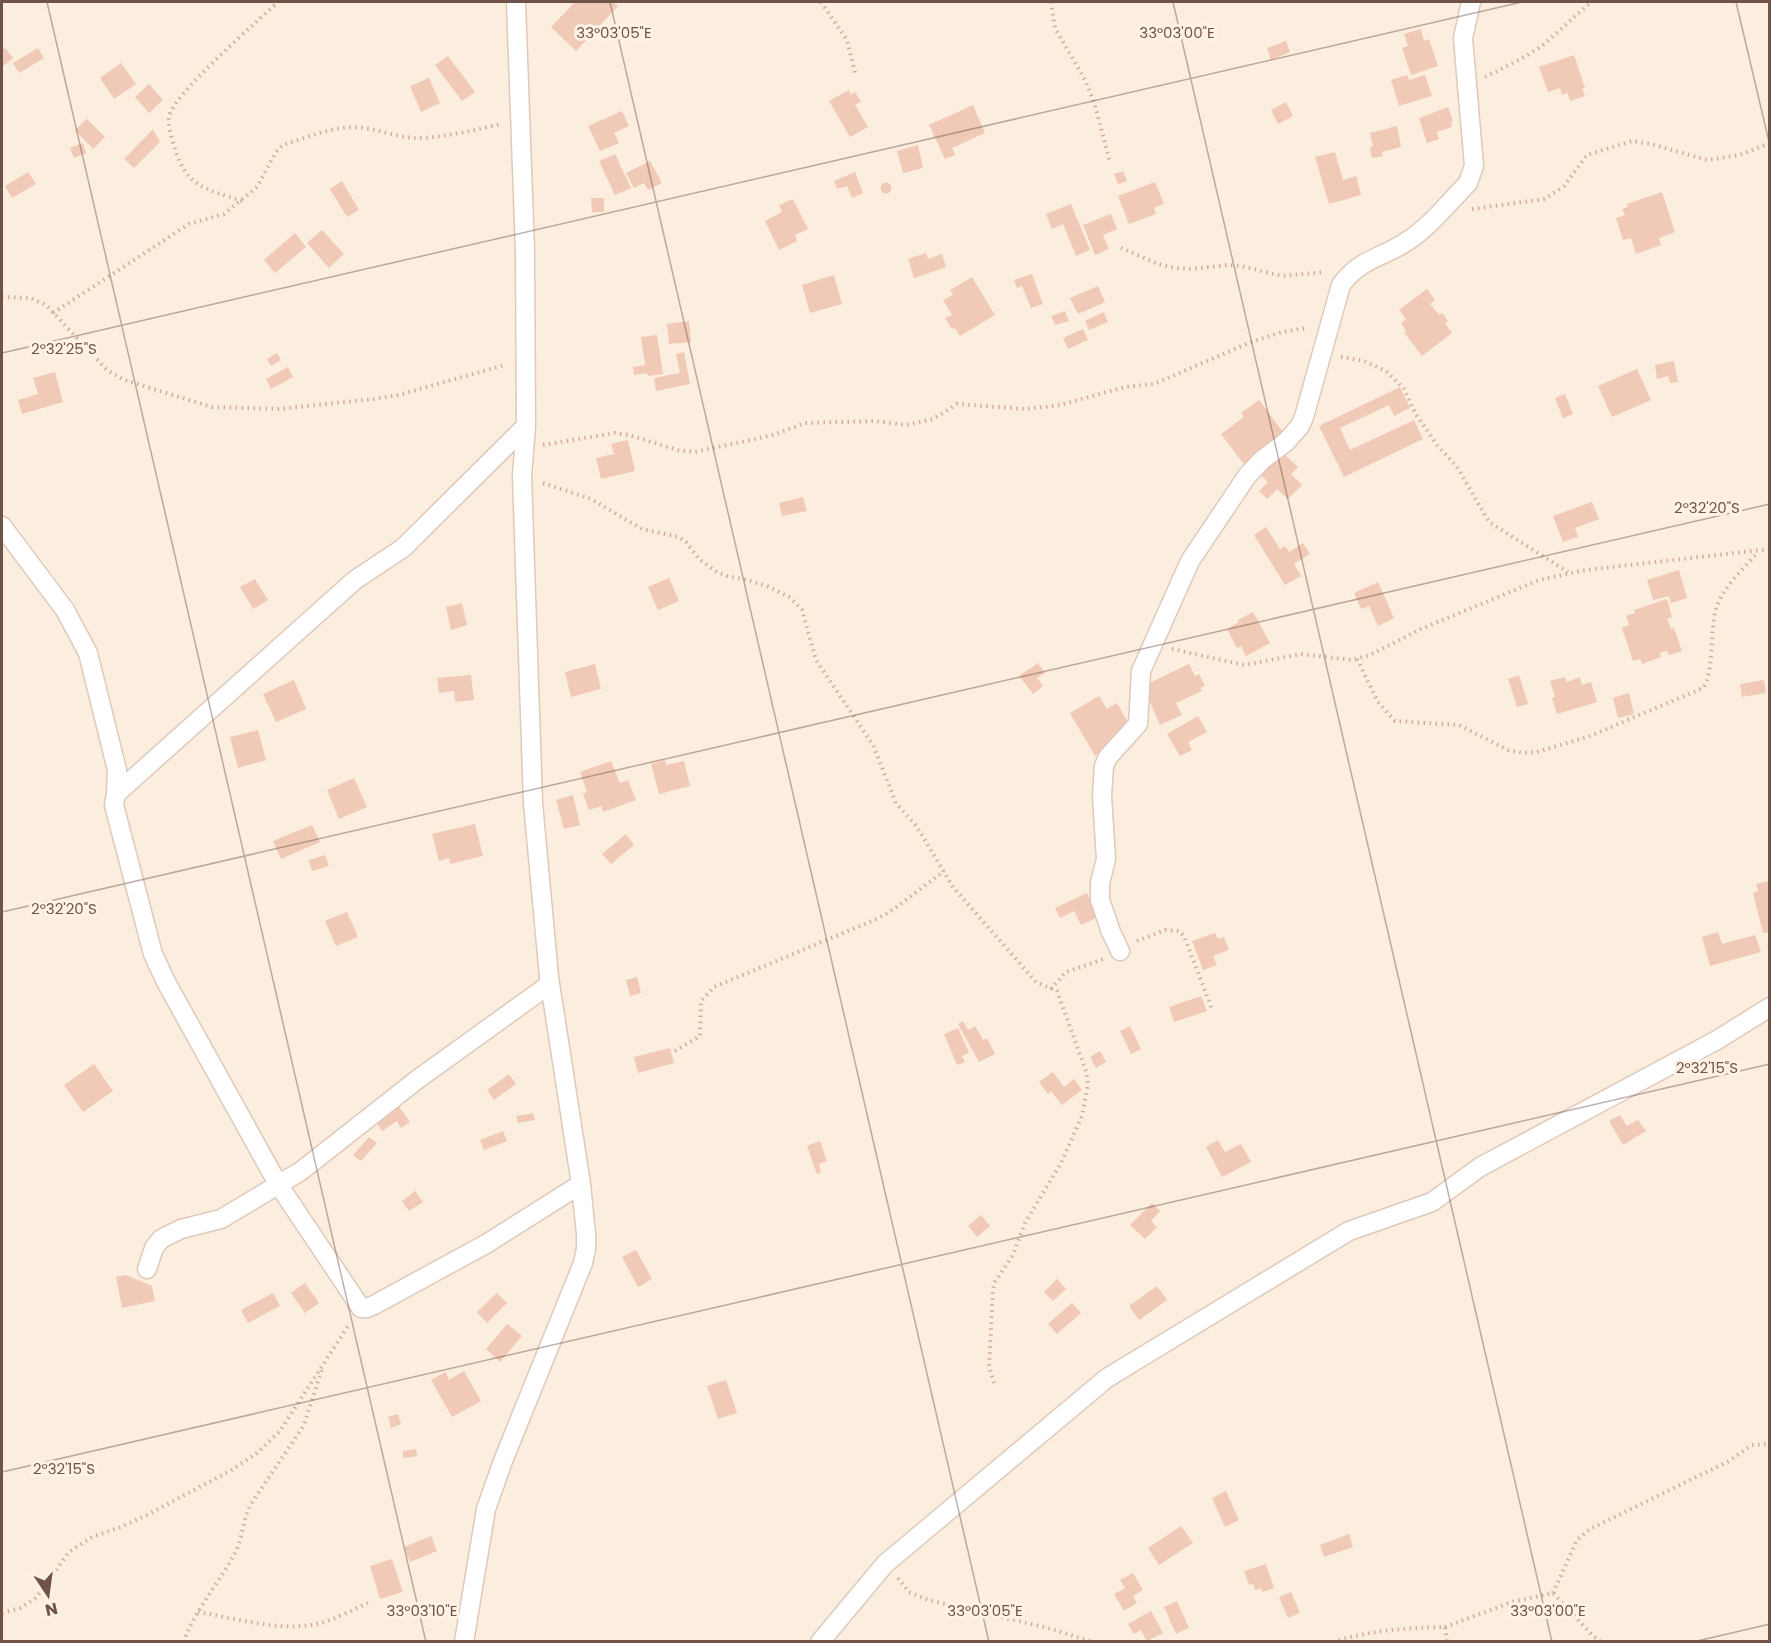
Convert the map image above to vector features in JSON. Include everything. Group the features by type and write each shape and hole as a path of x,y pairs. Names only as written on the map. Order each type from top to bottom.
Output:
{"street":[{"path":"464,1641 486,1509 583,1263 586,1249 581,1184 550,984 533,803 522,476 526,426 525,251 516,2"},
{"path":"1120,951 1100,900 1100,883 1106,859 1103,773 1108,757 1138,724 1142,670 1190,561 1247,476 1262,460 1286,442 1300,426 1341,285 1355,268 1406,242 1420,232 1468,183 1472,175 1474,166 1463,38 1471,2"},
{"path":"116,794 355,580 403,548 526,426"},
{"path":"2,526 65,610 88,653 117,770 114,814 153,954 166,982 278,1184 361,1308 374,1305 486,1244 581,1184"},
{"path":"147,1269 154,1248 161,1239 181,1228 220,1219 301,1171 418,1079 550,984"},
{"path":"820,1641 885,1564 1107,1378 1349,1231 1432,1202 1479,1167 1717,1040 1770,1007"}],"path":[{"path":"242,201 206,189 186,174 179,164 169,127 169,116 172,108 200,74 278,2"},
{"path":"821,2 848,40 856,77"},
{"path":"1051,2 1055,28 1085,80 1094,102 1110,162"},
{"path":"1467,85 1521,59 1542,46 1591,2"},
{"path":"53,313 189,224 220,216 242,201 260,184 280,147 319,134 353,127 404,137 422,138 519,121"},
{"path":"1438,214 1545,199 1564,186 1587,155 1600,149 1632,141 1652,144 1707,160 1740,155 1770,142"},
{"path":"1121,248 1158,264 1175,268 1234,266 1258,269 1282,276 1301,276 1355,268"},
{"path":"2,297 30,298 46,305 107,370 124,380 212,407 278,409 374,399 398,395 526,360"},
{"path":"525,447 615,433 630,435 678,450 695,452 773,435 805,423 875,421 906,425 933,419 957,404 1026,410 1060,405 1125,387 1154,384 1251,342 1282,332 1329,326"},
{"path":"1321,354 1364,361 1386,371 1404,389 1415,413 1437,445 1457,467 1489,522 1568,573"},
{"path":"522,476 591,499 642,530 679,537 686,542 699,559 717,572 766,586 791,597 802,610 816,660 873,745 896,803 917,827 953,887 1036,982 1057,991 1063,1002 1086,1071 1088,1084 1082,1116 1061,1163 1025,1223 1013,1255 995,1282 989,1367 995,1386"},
{"path":"1152,644 1244,664 1301,654 1352,660 1421,628 1528,584 1568,573 1770,549"},
{"path":"1357,659 1378,702 1395,721 1459,725 1508,750 1524,753 1537,752 1590,736 1703,688 1708,677 1716,607 1729,586 1758,551"},
{"path":"675,1051 700,1036 701,1001 714,987 879,918 944,871"},
{"path":"1051,989 1066,972 1112,957 1140,939 1165,930 1179,931 1184,936 1212,1009"},
{"path":"2,1613 20,1608 36,1598 69,1552 92,1537 147,1515 230,1471 257,1453 280,1431 361,1308"},
{"path":"183,1641 237,1549 245,1516 251,1504 304,1425 325,1360"},
{"path":"1553,1593 1577,1540 1590,1529 1729,1461 1752,1445 1770,1444"},
{"path":"885,1564 909,1592 928,1600 1093,1641"},
{"path":"1334,1641 1361,1633 1383,1630 1445,1627 1512,1602 1553,1593"},
{"path":"1553,1593 1592,1635 1601,1641"},
{"path":"198,1612 297,1627 318,1624 368,1603"},
{"path":"1445,1627 1447,1641"}],"building":[{"path":"575,2 613,2 618,6 576,51 551,27"},
{"path":"1421,29 1424,41 1429,39 1438,66 1411,75 1402,48 1408,46 1404,34"},
{"path":"1286,41 1290,52 1271,60 1267,48"},
{"path":"5,48 13,58 2,67 2,50"},
{"path":"38,48 44,58 19,73 13,63"},
{"path":"1574,55 1585,88 1582,88 1585,96 1570,101 1568,93 1562,95 1560,88 1548,92 1539,67"},
{"path":"448,56 475,92 462,101 435,65"},
{"path":"121,63 136,84 114,99 100,78"},
{"path":"1407,75 1409,80 1425,75 1432,96 1399,106 1391,80"},
{"path":"429,78 440,103 421,112 410,86"},
{"path":"149,84 163,100 149,113 135,97"},
{"path":"849,90 851,94 855,92 861,102 855,105 868,127 850,137 829,101"},
{"path":"1286,102 1293,116 1278,124 1271,110"},
{"path":"973,105 985,133 952,148 955,155 945,159 929,125"},
{"path":"1448,107 1453,121 1451,122 1452,127 1437,132 1439,139 1427,143 1419,118"},
{"path":"622,111 629,126 614,133 619,143 600,151 588,126"},
{"path":"87,119 105,137 93,149 75,130"},
{"path":"1397,126 1401,147 1382,152 1383,156 1372,158 1370,147 1373,146 1370,133"},
{"path":"153,129 160,142 134,168 124,159"},
{"path":"83,143 86,153 74,158 70,148"},
{"path":"918,145 923,168 903,173 897,151"},
{"path":"1335,152 1343,180 1356,176 1361,195 1329,204 1315,157"},
{"path":"615,154 631,188 615,195 599,161"},
{"path":"650,161 662,183 648,190 644,183 634,188 626,173"},
{"path":"1123,171 1127,181 1118,184 1114,174"},
{"path":"28,172 36,184 12,198 5,186"},
{"path":"855,172 863,193 852,198 847,186 837,189 834,181"},
{"path":"342,181 359,210 347,217 330,189"},
{"path":"1155,182 1164,204 1154,208 1156,214 1129,224 1118,196"},
{"path":"886,183 890,184 890,192 886,193 882,192 881,188 882,184"},
{"path":"1662,192 1675,232 1659,238 1661,245 1636,254 1631,238 1623,240 1616,218 1625,215 1622,209 1628,207 1627,204"},
{"path":"591,198 604,198 604,212 592,212"},
{"path":"793,199 808,229 795,235 797,241 779,250 765,221 782,212 779,205"},
{"path":"1071,204 1090,250 1076,256 1063,224 1052,229 1046,214"},
{"path":"1111,214 1117,229 1103,235 1109,249 1095,255 1083,225"},
{"path":"322,230 344,254 329,268 307,243"},
{"path":"295,233 306,247 275,273 264,260"},
{"path":"926,253 928,259 942,254 946,267 914,278 908,259"},
{"path":"1032,274 1043,304 1031,308 1022,286 1017,288 1014,280"},
{"path":"834,275 842,304 810,313 802,285"},
{"path":"972,277 995,315 960,336 945,318 952,315 943,300 953,295 950,290"},
{"path":"1098,286 1105,302 1078,314 1070,298"},
{"path":"1427,289 1435,300 1430,304 1439,315 1442,313 1452,333 1422,356 1404,332 1406,331 1401,323 1406,319 1399,310"},
{"path":"1065,311 1069,321 1055,325 1051,316"},
{"path":"1104,312 1108,322 1089,330 1085,321"},
{"path":"689,321 691,342 669,344 667,324"},
{"path":"1083,329 1088,340 1068,349 1063,338"},
{"path":"657,335 663,374 634,375 633,367 645,365 641,337"},
{"path":"684,352 690,384 656,391 654,378 680,373 676,354"},
{"path":"277,353 281,360 271,366 267,359"},
{"path":"1674,361 1678,382 1670,383 1668,376 1657,379 1655,365"},
{"path":"288,367 293,377 271,389 266,379"},
{"path":"1637,369 1651,400 1612,417 1598,386"},
{"path":"55,372 63,402 22,414 18,400 38,394 33,378"},
{"path":"1400,387 1410,408 1394,416 1389,405 1340,428 1350,450 1414,420 1423,439 1344,477 1319,426"},
{"path":"1565,394 1573,414 1563,418 1555,398"},
{"path":"1259,400 1283,432 1251,456 1254,461 1246,467 1221,434 1244,417 1241,413"},
{"path":"628,440 635,471 601,479 596,458 614,454 611,444"},
{"path":"1283,453 1298,467 1291,474 1302,485 1288,499 1277,489 1267,499 1259,491 1268,482 1261,475"},
{"path":"803,497 807,511 782,516 779,503"},
{"path":"1592,502 1599,519 1575,528 1578,537 1563,542 1553,516"},
{"path":"1266,527 1280,549 1285,546 1289,552 1303,543 1310,554 1294,564 1301,576 1285,585 1254,535"},
{"path":"1679,570 1687,598 1671,603 1669,596 1653,600 1647,580"},
{"path":"669,578 679,601 658,610 648,587"},
{"path":"255,579 268,600 253,609 240,587"},
{"path":"1378,582 1394,618 1378,626 1369,606 1361,609 1354,593"},
{"path":"1667,599 1672,617 1667,619 1671,629 1674,628 1682,651 1669,655 1667,651 1660,653 1661,657 1642,664 1640,659 1633,661 1622,628 1629,625 1626,616 1635,613 1634,610"},
{"path":"462,603 467,625 451,630 446,607"},
{"path":"1253,612 1270,643 1246,656 1241,646 1237,648 1227,629"},
{"path":"1038,663 1045,673 1037,678 1043,686 1033,694 1019,676"},
{"path":"595,664 601,689 571,697 565,672"},
{"path":"1189,664 1195,676 1199,674 1205,686 1200,688 1202,691 1176,703 1182,715 1160,725 1143,686"},
{"path":"471,675 474,700 455,702 454,691 439,693 437,678"},
{"path":"1519,675 1528,704 1517,707 1508,679"},
{"path":"1565,677 1567,682 1580,677 1582,685 1591,682 1597,702 1557,714 1550,681"},
{"path":"294,680 306,709 276,722 263,694"},
{"path":"1764,680 1766,693 1742,697 1740,684"},
{"path":"1629,693 1634,714 1618,718 1613,698"},
{"path":"1099,696 1107,709 1117,703 1132,730 1095,756 1070,713"},
{"path":"1198,716 1207,732 1188,742 1192,750 1180,756 1167,734"},
{"path":"258,730 266,760 238,768 230,737"},
{"path":"665,760 666,765 684,761 690,786 659,794 651,764"},
{"path":"611,761 620,783 628,780 636,800 603,812 601,806 589,810 583,794 587,792 580,772"},
{"path":"354,778 367,807 339,819 327,790"},
{"path":"573,795 580,825 564,829 556,800"},
{"path":"475,824 483,856 450,864 449,858 439,861 432,834"},
{"path":"312,825 320,842 281,859 273,841"},
{"path":"626,834 634,845 611,864 602,854"},
{"path":"325,855 329,866 312,871 309,860"},
{"path":"1770,881 1770,932 1763,933 1753,893 1758,891 1756,884"},
{"path":"1087,893 1098,917 1081,925 1074,911 1060,918 1055,908"},
{"path":"347,912 358,937 336,946 325,921"},
{"path":"1718,932 1722,944 1755,935 1761,952 1710,966 1702,937"},
{"path":"1215,933 1218,939 1224,937 1229,950 1213,956 1217,965 1203,970 1192,941"},
{"path":"637,977 641,993 630,996 626,980"},
{"path":"1201,996 1207,1011 1174,1022 1169,1007"},
{"path":"963,1021 968,1030 975,1026 983,1040 987,1038 995,1054 979,1062 958,1024"},
{"path":"1130,1026 1141,1049 1131,1054 1120,1031"},
{"path":"958,1028 969,1053 962,1056 965,1062 957,1065 944,1034"},
{"path":"670,1048 674,1063 638,1073 634,1057"},
{"path":"1100,1051 1106,1062 1096,1068 1090,1057"},
{"path":"94,1064 113,1091 83,1112 64,1085"},
{"path":"1053,1072 1064,1087 1074,1079 1082,1090 1062,1105 1051,1091 1048,1094 1039,1082"},
{"path":"509,1074 516,1084 494,1100 487,1090"},
{"path":"398,1105 410,1122 401,1128 397,1121 382,1131 375,1121"},
{"path":"533,1113 535,1120 518,1123 516,1116"},
{"path":"1620,1115 1627,1126 1638,1120 1646,1131 1623,1145 1609,1121"},
{"path":"503,1131 507,1141 484,1150 480,1140"},
{"path":"369,1137 377,1143 361,1161 353,1155"},
{"path":"1218,1140 1225,1152 1241,1144 1251,1162 1222,1177 1206,1147"},
{"path":"820,1141 827,1161 819,1164 821,1172 817,1174 807,1146"},
{"path":"415,1191 423,1202 409,1211 402,1201"},
{"path":"1152,1203 1160,1211 1151,1221 1157,1227 1145,1239 1130,1225"},
{"path":"981,1215 990,1226 977,1237 968,1226"},
{"path":"636,1250 652,1279 638,1287 622,1257"},
{"path":"126,1275 152,1286 155,1301 122,1308 116,1277"},
{"path":"1057,1279 1066,1289 1053,1301 1044,1292"},
{"path":"305,1283 319,1303 305,1313 291,1293"},
{"path":"1157,1286 1167,1300 1139,1320 1129,1306"},
{"path":"273,1293 280,1306 248,1323 241,1310"},
{"path":"497,1293 507,1303 487,1323 477,1312"},
{"path":"1072,1303 1081,1313 1057,1334 1048,1324"},
{"path":"507,1324 522,1336 500,1362 486,1349"},
{"path":"464,1371 481,1401 452,1417 431,1380 446,1372 449,1380"},
{"path":"726,1380 737,1413 718,1419 707,1386"},
{"path":"398,1414 401,1424 391,1428 388,1417"},
{"path":"416,1449 417,1456 403,1458 403,1451"},
{"path":"1226,1491 1239,1520 1225,1527 1212,1498"},
{"path":"1181,1526 1193,1543 1159,1565 1148,1548"},
{"path":"1349,1534 1353,1547 1324,1557 1320,1545"},
{"path":"431,1536 437,1551 410,1562 404,1547"},
{"path":"392,1559 403,1592 380,1599 370,1566"},
{"path":"1266,1564 1274,1588 1262,1592 1261,1588 1255,1590 1253,1584 1249,1585 1244,1571"},
{"path":"1133,1573 1143,1590 1133,1596 1137,1603 1124,1611 1114,1594 1125,1588 1120,1580"},
{"path":"1291,1592 1300,1613 1288,1618 1279,1597"},
{"path":"1177,1601 1189,1628 1176,1634 1164,1607"},
{"path":"1151,1611 1163,1633 1147,1641 1141,1630 1134,1634 1128,1624"}]}
